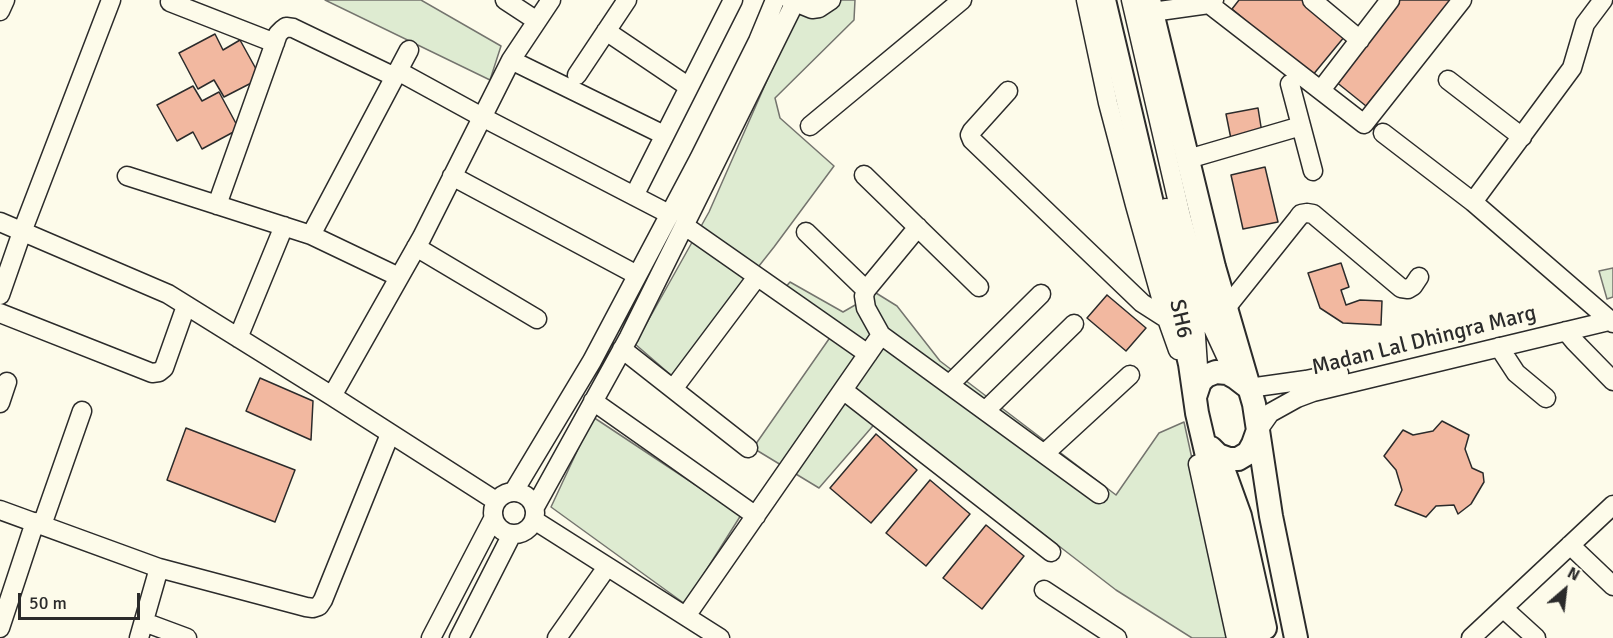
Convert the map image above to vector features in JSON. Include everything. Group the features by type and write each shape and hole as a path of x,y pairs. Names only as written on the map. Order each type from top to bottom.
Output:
{"main road":[{"name":"SH6","path":"1104,0 1197,390 1202,433 1252,638"},
{"path":"1150,6 1226,308 1242,383 1254,404 1271,516 1296,638"},
{"path":"1197,390 1206,376 1216,372 1227,373 1242,383"},
{"path":"1218,455 1238,459 1248,453 1258,430"},
{"path":"1202,433 1218,455 1240,516 1267,638"},
{"path":"1248,453 1257,512 1284,638"}],"street":[{"path":"0,11 5,0"},
{"path":"0,295 111,0"},
{"path":"505,0 537,21"},
{"path":"332,396 416,247 511,60 551,0"},
{"path":"577,75 627,0"},
{"path":"634,196 733,0"},
{"path":"514,491 592,361 733,90 775,0"},
{"path":"0,222 168,294 390,434 494,510 499,528 505,532 519,534 531,526 534,514 622,349 685,226 793,1 812,9 819,8 831,0"},
{"path":"810,126 962,0"},
{"path":"1086,0 1111,114 1167,319 1197,390"},
{"path":"1119,0 1195,322 1197,390"},
{"path":"1131,0 1181,216 1211,324 1242,383"},
{"path":"1312,0 1360,40"},
{"path":"1150,6 1211,2 1364,124 1462,0"},
{"path":"1473,202 1572,68 1585,24 1603,0"},
{"path":"1321,90 1387,1"},
{"path":"170,2 275,43"},
{"path":"217,205 278,34 286,27 396,74 669,214"},
{"path":"606,32 689,87"},
{"path":"311,235 409,50"},
{"path":"511,60 664,135"},
{"path":"1448,80 1522,137"},
{"path":"1290,84 1313,171"},
{"path":"1008,92 972,131 970,135 972,140 1142,303 1167,319"},
{"path":"1188,159 1301,126"},
{"path":"1383,133 1473,202 1610,316"},
{"path":"864,175 979,287"},
{"path":"127,176 311,235 399,277"},
{"path":"452,176 637,275"},
{"path":"1226,308 1301,214 1307,213 1313,214 1401,288 1408,289 1419,277"},
{"path":"238,338 284,226"},
{"path":"685,226 868,354"},
{"path":"918,227 866,290 864,296 866,308 881,335 1099,494"},
{"path":"806,232 866,290"},
{"path":"416,247 537,319"},
{"path":"673,389 757,277"},
{"path":"950,384 1041,294"},
{"path":"0,313 152,373 164,368 186,306"},
{"name":"Madan Lal Dhingra Marg","path":"1242,383 1322,377 1610,316"},
{"name":"Madan Lal Dhingra Marg","path":"1258,430 1270,413 1313,392 1566,331 1610,316"},
{"path":"985,411 1074,324"},
{"path":"1566,331 1613,381"},
{"path":"686,616 881,335"},
{"path":"1499,347 1516,373 1546,398"},
{"path":"622,349 747,448"},
{"path":"1044,454 1130,375"},
{"path":"0,403 7,382"},
{"path":"843,390 1051,552"},
{"path":"593,401 756,516"},
{"path":"0,628 82,411"},
{"path":"1202,433 1197,458 1236,638"},
{"path":"0,510 159,568 313,608 319,606 323,600 390,434"},
{"path":"431,638 494,510 507,492 514,491 527,496 534,514 607,567 720,638"},
{"path":"1471,638 1613,505"},
{"path":"459,638 512,534"},
{"path":"1570,545 1613,586"},
{"path":"557,638 607,567"},
{"path":"159,568 142,630 188,638"},
{"path":"1044,590 1117,638"},
{"path":"1503,608 1536,638"}],"green space":[{"path":"325,0 421,0 501,46 490,80"},
{"path":"806,0 855,0 854,20 775,98 780,118 834,166 774,247 672,376 635,344 709,212 780,51"},
{"path":"1613,268 1613,297 1607,299 1599,271"},
{"path":"790,282 843,312 876,293 897,306 940,361 1116,495 1159,433 1184,422 1231,638 1192,638 1116,590 885,412 819,488 753,448 838,326 784,289"},
{"path":"593,417 741,515 685,604 551,507"}],"building":[{"path":"1239,0 1303,0 1345,36 1312,76 1232,9"},
{"path":"1399,0 1451,0 1366,106 1335,81"},
{"path":"215,34 223,50 240,40 261,78 224,97 214,80 198,89 179,53"},
{"path":"193,86 202,101 219,92 239,129 202,149 193,132 177,141 157,105"},
{"path":"1258,108 1262,133 1231,139 1226,114"},
{"path":"1265,167 1278,222 1243,229 1231,175"},
{"path":"1341,263 1349,287 1341,290 1346,305 1360,300 1382,301 1381,325 1343,323 1320,308 1308,273"},
{"path":"1107,295 1146,328 1126,351 1087,318"},
{"path":"260,378 313,401 311,440 246,411"},
{"path":"1442,421 1469,435 1465,449 1472,468 1483,473 1484,482 1471,504 1458,514 1454,505 1436,506 1426,517 1395,505 1402,490 1396,470 1384,456 1403,430 1413,435 1433,431"},
{"path":"186,428 295,470 275,522 167,480"},
{"path":"876,434 917,470 871,523 830,488"},
{"path":"930,480 970,514 926,566 886,533"},
{"path":"986,525 1024,556 982,609 943,578"}]}
